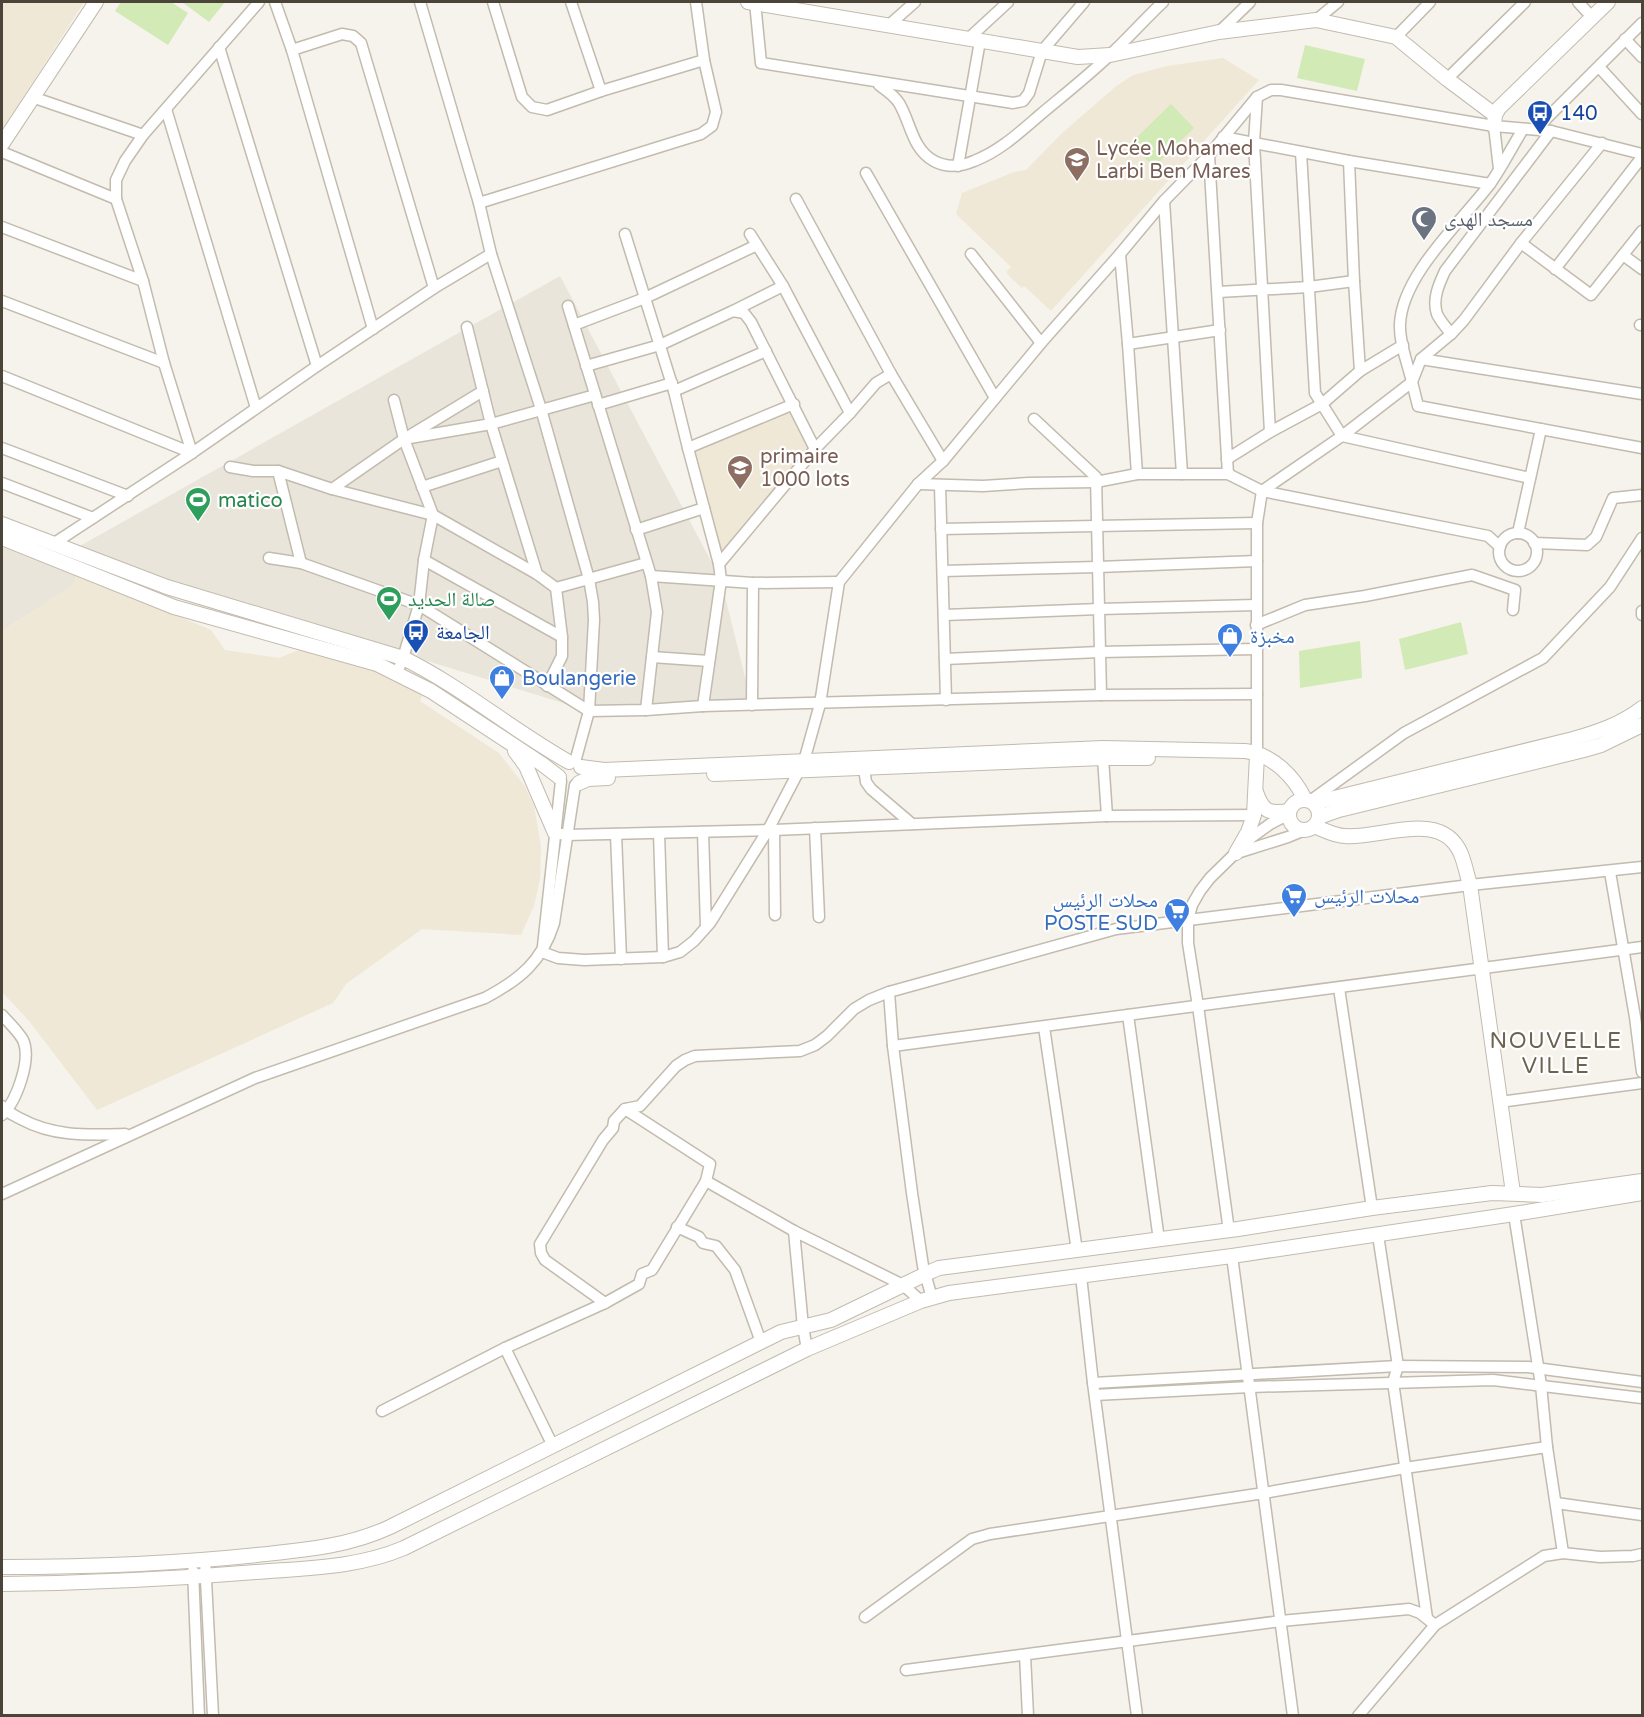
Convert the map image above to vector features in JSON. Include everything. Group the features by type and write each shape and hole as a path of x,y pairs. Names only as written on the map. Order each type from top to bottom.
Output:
{"street":[{"path":"2,144 96,2"},
{"path":"192,453 164,363 143,281 116,199 116,180 119,170 143,135 259,2"},
{"path":"275,2 292,50 374,329"},
{"path":"420,2 479,203 491,254 541,409 589,579 594,620 589,711 575,764"},
{"path":"494,2 519,90 526,102 540,109 547,110 704,60"},
{"path":"571,2 601,91"},
{"path":"479,203 705,132 712,126 716,112 704,60 696,2"},
{"path":"1084,2 1042,51 1029,93 1023,100 1013,103 761,63 752,2 974,40 1042,51 1078,57 1110,55 1219,32 1316,20 1396,36 1494,121"},
{"path":"889,25 915,2"},
{"path":"958,166 970,97 974,40 1008,2"},
{"path":"874,82 887,90 899,104 913,137 925,154 944,166 958,166 988,155 1008,141 1110,55 1163,2"},
{"path":"1219,32 1250,2"},
{"path":"1316,20 1338,2"},
{"path":"1396,36 1430,2"},
{"path":"1447,79 1525,2"},
{"path":"1578,2 1592,16"},
{"path":"1499,169 1494,121 1508,100 1608,2"},
{"path":"1536,129 1642,23"},
{"path":"292,50 342,34 353,36 360,44 434,288"},
{"path":"1625,39 1642,57"},
{"path":"219,47 316,366"},
{"path":"1599,67 1642,114"},
{"path":"542,952 570,960 663,957 680,952 706,927 771,830 802,766 820,704 839,582 918,484 943,460 1041,343 1164,201 1209,155 1257,97 1271,90 1281,90 1494,121 1523,129 1551,131 1602,143 1642,156 1555,269"},
{"path":"32,97 143,135"},
{"path":"1257,97 1254,142 1270,432"},
{"path":"166,109 256,408"},
{"path":"1523,129 1490,183 1432,253 1419,273 1402,308 1400,326 1403,345 1418,406 1642,448"},
{"path":"1451,334 1437,314 1436,298 1445,271 1551,131"},
{"path":"1223,137 1490,183"},
{"path":"1236,853 1248,832 1254,815 1256,790 1257,523 1262,491 1342,436 1412,382 1421,360 1451,334 1602,143"},
{"path":"2,152 116,199"},
{"path":"1301,152 1315,393 1342,436 1530,478"},
{"path":"1209,155 1228,474"},
{"path":"1350,160 1360,371"},
{"path":"866,173 995,398"},
{"path":"796,199 891,374 943,460"},
{"path":"1164,201 1182,474"},
{"path":"2,227 143,281"},
{"path":"1521,243 1591,295 1642,231"},
{"path":"625,234 673,387 719,564 721,580 703,706"},
{"path":"750,234 783,285 850,413"},
{"path":"573,325 645,298 757,245"},
{"path":"41,553 192,453 316,366 434,288 491,254"},
{"path":"971,254 1041,343"},
{"path":"1120,254 1137,474"},
{"path":"1623,255 1642,269"},
{"path":"1218,292 1309,287 1354,281"},
{"path":"586,366 660,345 783,285"},
{"path":"2,301 164,363"},
{"path":"568,306 651,576 657,612 646,710"},
{"path":"733,311 744,313 751,322 815,449"},
{"path":"467,327 491,424 537,574"},
{"path":"1128,344 1220,330"},
{"path":"1227,459 1270,432 1322,404 1360,371 1403,345"},
{"path":"404,439 491,424 541,409 673,387 766,351"},
{"path":"1421,360 1642,394"},
{"path":"719,564 815,449 876,383 891,374"},
{"path":"2,376 192,453"},
{"path":"332,489 404,439 483,391"},
{"path":"394,400 404,439 433,515 424,560 419,605 397,673"},
{"path":"688,448 794,404"},
{"path":"1034,419 1096,477 1101,695"},
{"path":"1518,533 1541,429"},
{"path":"2,448 128,496"},
{"path":"422,488 502,462"},
{"path":"230,467 253,471 278,471 332,489 433,515 537,574 556,588 562,637 562,656 547,686"},
{"path":"278,471 301,563"},
{"path":"918,484 983,486 1096,482 1137,474 1228,474 1262,491 1488,536 1500,547"},
{"path":"2,483 93,518"},
{"path":"940,485 946,700"},
{"path":"1534,543 1587,545 1596,537 1613,498 1642,495"},
{"path":"636,530 704,508"},
{"path":"941,529 1257,523"},
{"path":"2,524 167,587 403,658 438,677 575,764 583,776 577,784 561,834 544,921 542,952 519,977 485,998 278,1069 2,1194"},
{"path":"1518,533 1530,538 1534,543 1536,556 1533,562 1523,570 1511,569 1505,566 1500,559 1500,547 1506,538 1518,533"},
{"path":"2,538 174,607 358,658 397,673 431,691 542,764 567,786 588,779 1103,748 1245,751 1274,762 1294,781 1319,812 1313,825 1301,830 1290,822 1289,812"},
{"path":"1309,802 1404,733 1543,658 1610,587 1642,538"},
{"path":"269,558 301,563 419,605 589,711 1101,695 1257,694"},
{"path":"424,560 562,637"},
{"path":"943,571 1257,561"},
{"path":"556,588 646,562"},
{"path":"1495,582 1511,569"},
{"path":"1256,625 1305,606 1472,575 1515,590 1513,610"},
{"path":"651,576 753,583 839,582"},
{"path":"752,705 753,583"},
{"path":"944,615 1256,605"},
{"path":"945,659 1100,652 1256,649"},
{"path":"652,657 710,661"},
{"path":"1293,1716 1231,1256 1240,1242 1228,1231 1188,943 1188,920 1192,905 1210,878 1260,830 1289,812 1298,801 1309,802 1573,739 1601,731 1642,708"},
{"path":"1236,853 1288,837 1339,810 1584,750 1601,745 1642,725"},
{"path":"508,742 526,766 561,834"},
{"path":"561,834 559,769 562,766 575,764 604,770 802,766 864,768 1103,758 1247,758 1257,755"},
{"path":"1103,758 1107,816"},
{"path":"864,768 866,782 871,789 912,824"},
{"path":"1256,790 1263,807 1269,812 1289,812"},
{"path":"561,834 771,830 1107,816 1254,815"},
{"path":"1313,825 1342,836 1356,837 1413,828 1433,830 1452,840 1460,852 1470,885 1512,1193 1522,1204 1512,1215"},
{"path":"815,828 819,917"},
{"path":"771,830 775,915"},
{"path":"703,832 706,927"},
{"path":"659,833 663,957"},
{"path":"616,834 621,959"},
{"path":"605,1303 545,1260 540,1244 603,1140 613,1128 614,1121 625,1110 640,1106 676,1066 685,1060 695,1056 800,1051 815,1045 827,1036 854,1009 889,992 1116,929 1470,885 1642,867"},
{"path":"1610,872 1623,950 1639,1017 1642,1072"},
{"path":"893,1046 1642,947"},
{"path":"1339,987 1372,1209"},
{"path":"889,992 893,1046 925,1274 926,1299"},
{"path":"2,1015 22,1038 26,1053 21,1079 3,1111 30,1124 57,1132 84,1135 132,1134"},
{"path":"1128,1015 1159,1240"},
{"path":"1044,1027 1077,1251"},
{"path":"1500,1102 1642,1083"},
{"path":"382,1411 505,1348 605,1303 639,1284 642,1274 652,1270 706,1181 710,1164 625,1110"},
{"path":"2,1567 199,1561 321,1548 366,1537 781,1332 831,1320 939,1268 1228,1231 1372,1209 1512,1193 1542,1195 1642,1180"},
{"path":"706,1181 794,1231 926,1299"},
{"path":"1512,1193 1498,1204 1499,1210 1512,1215"},
{"path":"2,1584 200,1577 326,1566 372,1559 404,1548 807,1349 926,1299 949,1293 1378,1235 1642,1193"},
{"path":"1512,1215 1541,1385 1563,1553"},
{"path":"677,1227 699,1237 703,1244 716,1246 735,1270 761,1342"},
{"path":"794,1231 807,1349"},
{"path":"1228,1231 1216,1245 1218,1252 1231,1256"},
{"path":"1378,1235 1398,1366 1393,1382 1431,1622"},
{"path":"1081,1276 1137,1716"},
{"path":"505,1348 553,1446"},
{"path":"1093,1383 1398,1366 1537,1368 1642,1382"},
{"path":"1095,1395 1250,1386 1493,1380 1642,1398"},
{"path":"865,1617 972,1539 990,1534 1548,1447"},
{"path":"1556,1503 1642,1515"},
{"path":"366,1537 371,1548 372,1559"},
{"path":"1358,1716 1431,1622 1544,1556 1563,1553 1600,1557 1642,1554"},
{"path":"199,1561 213,1716"},
{"path":"199,1716 200,1577"},
{"path":"906,1670 1281,1621 1409,1609 1420,1613 1431,1622"},
{"path":"1025,1655 1028,1716"}],"shaded area":[{"path":"2,2 84,2 2,131"},
{"name":"Lycée Mohamed Larbi Ben Mares","path":"1223,58 1259,80 1051,311 1024,286 1022,288 1010,277 1006,272 1011,267 956,214 962,193 1014,172 1026,170 1061,134 1115,87 1133,75 1167,66"},
{"path":"560,276 721,580 752,705 589,711 71,551"},
{"name":"primaire 1000 lots","path":"794,404 815,449 719,564 688,448"},
{"path":"2,545 77,573 74,585 2,631"},
{"path":"77,573 211,630 225,650 279,658 301,649 382,671 424,692 420,701 499,753 524,785 534,806 541,846 540,879 534,906 521,935 422,929 346,984 333,1003 97,1110 29,1021 2,992 2,631 74,585"}],"green space":[{"path":"121,2 171,2 188,13 168,45 115,11"},
{"path":"182,2 225,2 209,22"},
{"path":"1305,45 1365,59 1357,91 1297,78"},
{"path":"1171,104 1194,128 1154,167 1130,144"},
{"path":"1461,622 1468,654 1405,670 1399,639"},
{"path":"1360,641 1362,678 1300,688 1299,651"}],"place":[{"name":"140","path":"1540,136"},
{"name":"Lycée Mohamed Larbi Ben Mares","path":"1077,183"},
{"name":"مسجد الهدى","path":"1424,242"},
{"name":"primaire 1000 lots","path":"740,491"},
{"name":"matico","path":"198,523"},
{"name":"صالة الحديد","path":"389,622"},
{"name":"الجامعة","path":"416,655"},
{"name":"مخبزة","path":"1230,659"},
{"name":"Boulangerie","path":"502,701"},
{"name":"محلات الرئيس","path":"1294,919"},
{"name":"محلات الرئيس POSTE SUD","path":"1177,934"}],"district":[{"name":"NOUVELLE VILLE","path":"1556,1052"}]}
